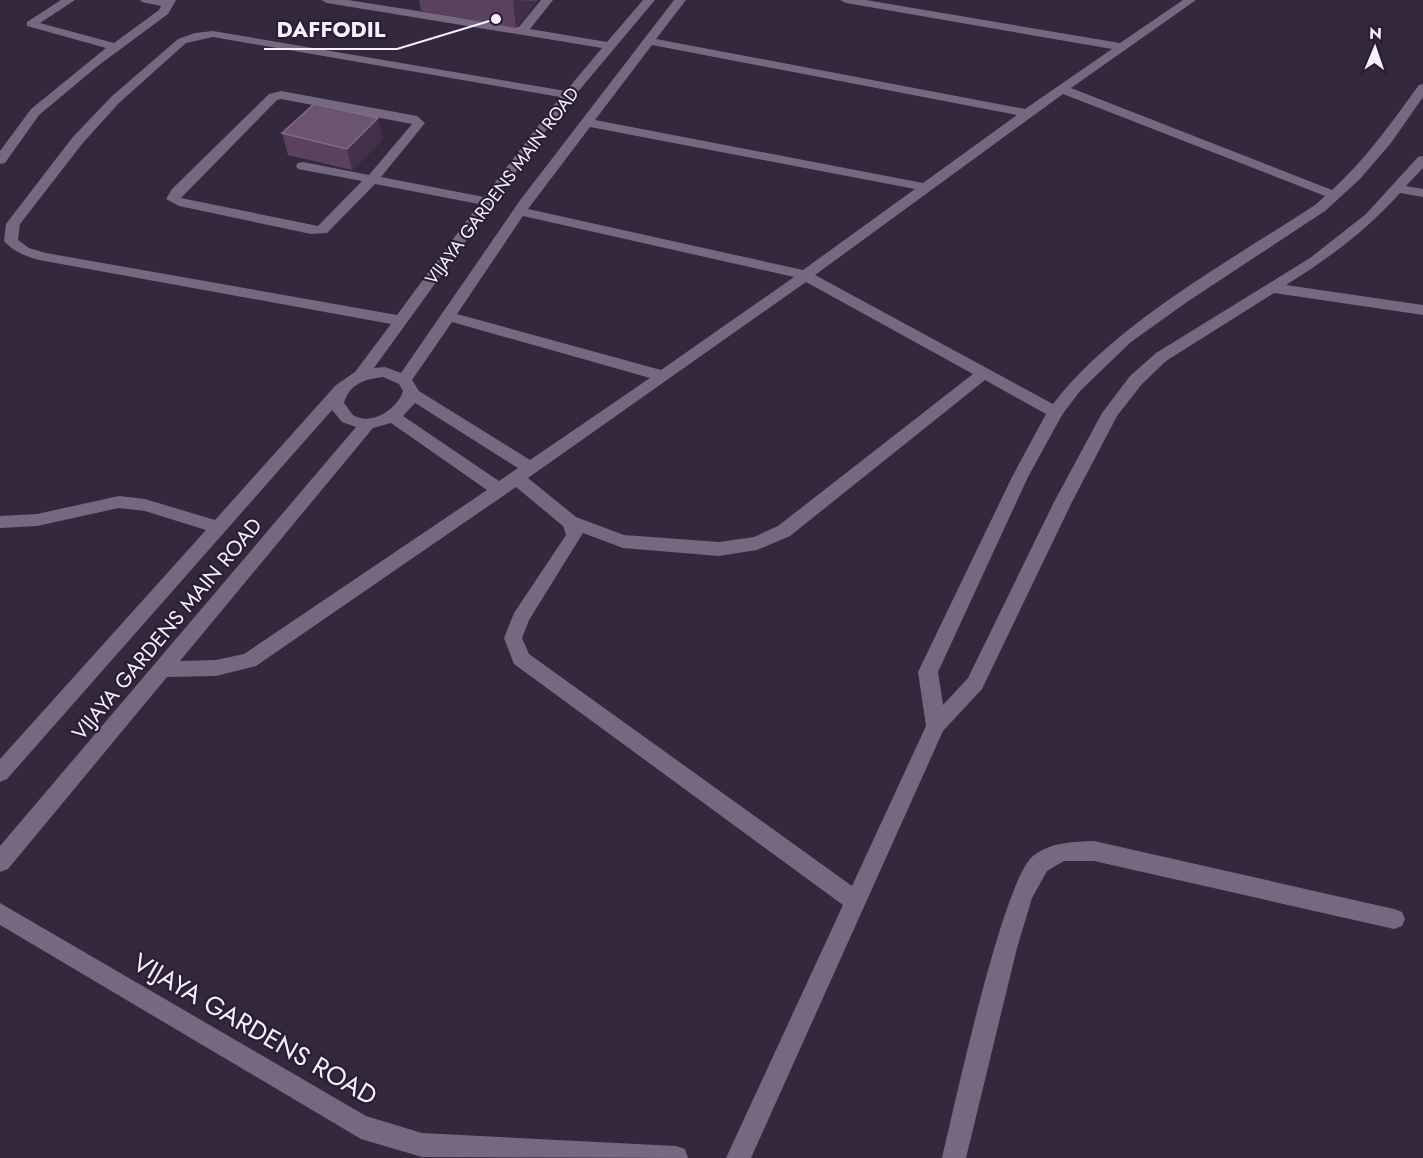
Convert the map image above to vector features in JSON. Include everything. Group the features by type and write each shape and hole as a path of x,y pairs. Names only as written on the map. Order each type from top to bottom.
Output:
{"street":[{"path":"69,0 31,24 115,47"},
{"path":"0,160 35,112 115,47 164,12 169,2 146,0"},
{"path":"327,0 611,46"},
{"path":"542,0 547,0"},
{"path":"522,31 547,0"},
{"name":"VIJAYA GARDENS MAIN ROAD","path":"361,375 546,122 649,0"},
{"name":"VIJAYA GARDENS MAIN ROAD","path":"408,387 448,316 520,211 680,0"},
{"path":"846,0 1122,47"},
{"path":"163,669 216,668 249,661 663,376 1027,113 1190,0"},
{"path":"401,321 44,257 24,251 11,241 13,224 77,141 115,100 182,41 195,36 213,34 569,95"},
{"path":"648,41 1027,113"},
{"path":"936,726 928,672 1020,477 1055,412 1074,387 1126,339 1182,299 1320,208 1354,176 1386,140 1423,88"},
{"path":"1061,89 1334,195"},
{"path":"281,95 391,115 419,123 373,178 322,230 312,230 173,199 177,192 273,97 281,95"},
{"path":"586,122 925,187"},
{"path":"738,1158 936,726 975,683 1063,502 1110,413 1136,380 1161,357 1315,261 1361,225 1398,189 1423,160"},
{"path":"303,166 489,202"},
{"path":"1398,189 1423,193"},
{"path":"520,211 805,275 1055,412"},
{"path":"1272,288 1423,310"},
{"path":"448,316 663,376"},
{"path":"408,387 410,403 393,417 368,423 345,417 336,404 341,387 361,375 385,372 408,387 523,473 570,522 575,535 521,618 513,638 521,659 856,902"},
{"path":"570,522 623,541 719,549 758,543 784,531 984,373"},
{"name":"VIJAYA GARDENS MAIN ROAD","path":"0,773 337,395"},
{"path":"393,417 499,490"},
{"name":"VIJAYA GARDENS MAIN ROAD","path":"0,862 368,423"},
{"path":"0,522 37,519 119,502 145,506 219,528"},
{"path":"954,1158 1006,948 1022,896 1040,864 1061,852 1094,851 1394,919"},
{"name":"VIJAYA GARDENS ROAD","path":"0,913 361,1127 422,1144 676,1158"}],"building":[{"path":"314,104 378,118 347,149 282,133"}],"place":[{"name":"DAFFODIL","path":"496,19"}]}
